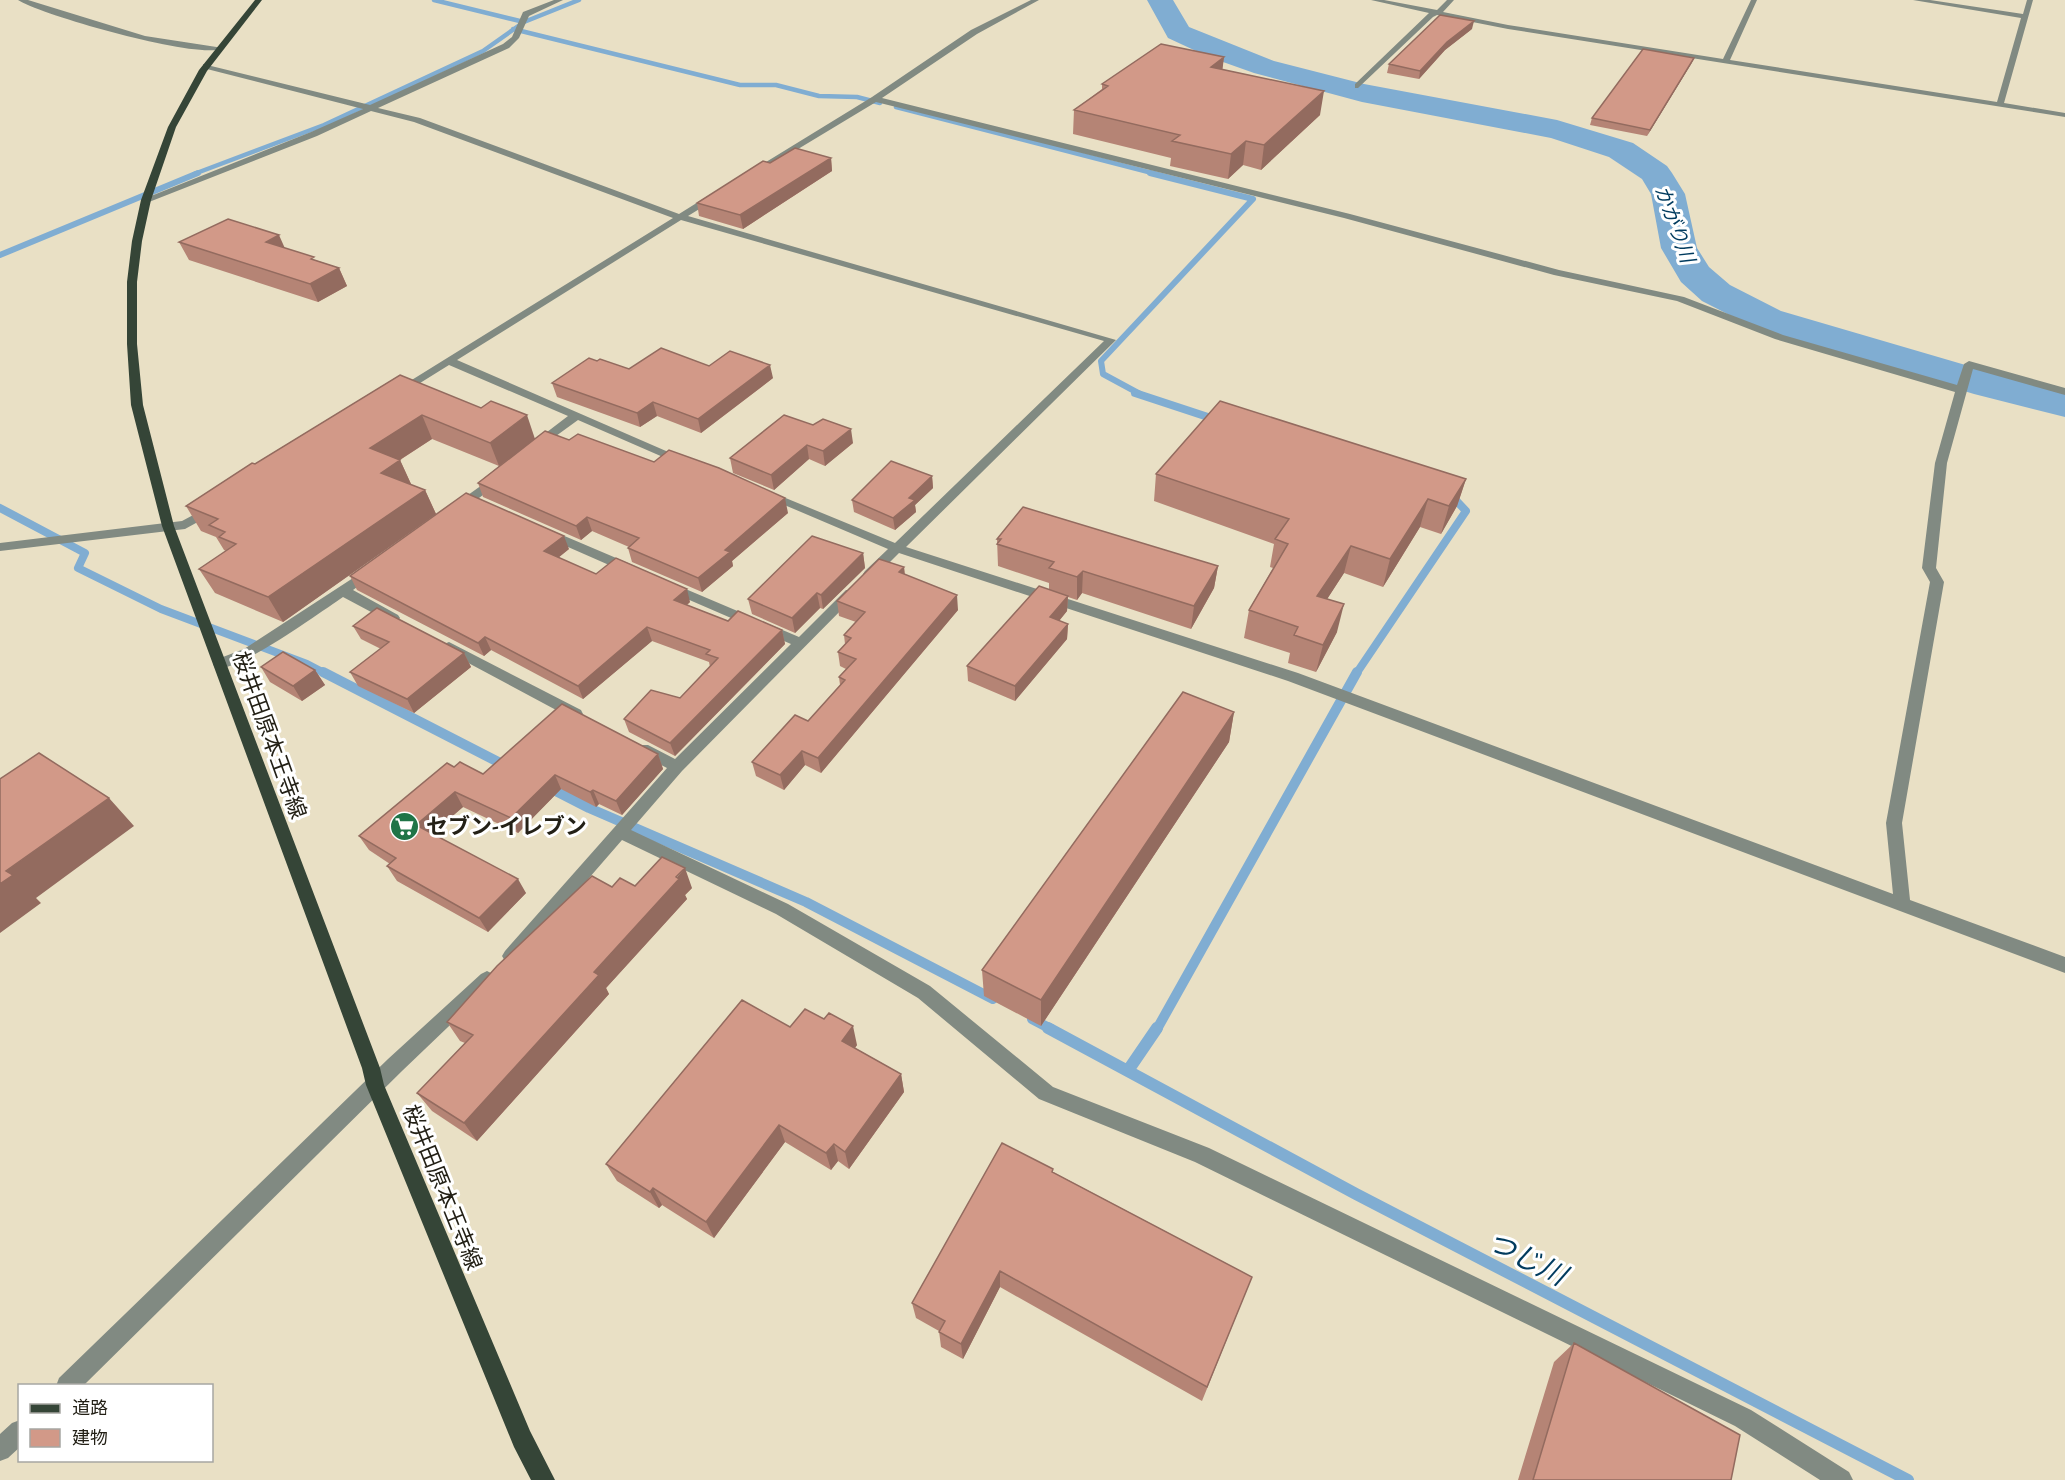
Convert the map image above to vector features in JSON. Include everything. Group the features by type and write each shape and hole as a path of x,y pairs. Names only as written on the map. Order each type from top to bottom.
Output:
{"main road":[{"name":"桜井田原本王寺線","path":"259,0 206,66 172,127 146,200 134,272 132,344 137,405 168,526 371,1068 375,1085 522,1439 543,1480"}],"street":[{"path":"21,0 162,43 188,49 219,48"},
{"path":"146,200 314,134 506,46 518,35 522,19 526,14 560,0"},
{"path":"742,180 875,99 974,32 1036,0"},
{"path":"1374,0 1519,28 2065,115"},
{"path":"1358,86 1430,15 1438,12 1451,0"},
{"path":"1726,60 1754,0"},
{"path":"1916,0 2024,16"},
{"path":"2000,104 2030,0"},
{"path":"69,1384 375,1085 501,966 677,767 896,548 1111,340 680,217 417,120 206,66"},
{"path":"875,99 1347,216 1558,273 1680,299 1779,337 1960,390"},
{"path":"390,398 721,192"},
{"path":"449,361 697,466"},
{"path":"1902,904 1894,823 1937,582 1929,568 1941,463 1960,390 1969,364 2065,392"},
{"path":"523,458 576,416"},
{"path":"443,519 475,501 505,471"},
{"path":"752,489 896,548 1293,677 2065,965"},
{"path":"0,547 185,525 224,502"},
{"path":"534,527 801,643"},
{"path":"220,664 249,652 380,565"},
{"path":"343,591 406,624"},
{"path":"437,641 594,723"},
{"path":"625,740 677,767"},
{"path":"620,832 782,909 924,992 1046,1093 1202,1155 1298,1201 1743,1418 1841,1480"},
{"path":"0,1450 18,1433"}],"building":[{"path":"1440,15 1474,21 1447,42 1420,71 1389,64"},
{"path":"1161,44 1224,57 1211,67 1324,91 1264,145 1246,141 1231,154 1172,141 1180,135 1074,110 1108,86 1102,84"},
{"path":"1643,49 1694,58 1650,130 1592,118"},
{"path":"795,148 831,158 740,215 697,203 763,161 770,163"},
{"path":"228,219 279,235 266,242 314,257 311,259 339,268 310,284 179,242"},
{"path":"661,348 709,366 730,351 770,365 698,419 653,402 637,413 552,383 589,358 597,361 600,359 629,369"},
{"path":"400,375 481,408 491,401 527,415 490,443 422,415 370,448 400,460 381,473 425,490 268,597 199,569 236,544 219,537 225,532 209,525 218,519 186,506 252,463 255,464"},
{"path":"1220,401 1466,479 1449,506 1428,499 1390,559 1351,546 1317,596 1344,604 1323,645 1294,635 1298,627 1249,610 1288,544 1275,539 1289,519 1156,474"},
{"path":"784,415 813,425 823,419 851,429 823,451 807,445 771,475 730,458"},
{"path":"545,431 569,440 578,434 654,462 669,450 719,468 785,498 725,550 730,552 698,578 628,548 639,538 587,517 576,526 478,483"},
{"path":"891,461 932,476 909,498 915,500 893,518 852,500"},
{"path":"466,493 564,536 544,551 596,574 616,558 687,589 674,600 728,621 738,611 782,630 670,743 624,719 651,690 680,698 718,658 706,654 710,650 647,627 578,686 485,637 478,643 350,576"},
{"path":"1023,507 1218,566 1194,606 1083,571 1077,577 1049,568 1054,562 997,544 1001,539 997,539"},
{"path":"812,536 863,553 821,595 817,593 792,618 748,599"},
{"path":"879,559 904,567 899,572 957,595 818,758 802,751 780,775 752,762 795,715 808,721 845,680 839,677 856,659 838,652 851,638 844,635 865,612 837,601"},
{"path":"1039,586 1068,596 1050,617 1068,624 1015,686 967,666"},
{"path":"377,608 464,653 407,699 350,672 389,642 353,626"},
{"path":"283,652 315,670 293,686 261,667"},
{"path":"1183,692 1234,712 1041,1000 982,970"},
{"path":"562,704 658,754 616,801 593,790 590,792 555,775 511,818 455,792 416,825 518,879 479,918 387,866 396,858 359,836 447,763 454,767 460,762 483,774"},
{"path":"39,753 109,798 6,871 13,875 0,884 0,779"},
{"path":"662,857 685,868 676,877 679,879 594,972 599,975 464,1123 417,1093 473,1035 447,1022 497,966 592,876 612,887 620,878 635,886"},
{"path":"742,1000 790,1027 805,1009 824,1019 829,1013 853,1026 842,1041 901,1074 845,1152 834,1144 826,1153 779,1125 706,1222 653,1188 650,1192 606,1164"},
{"path":"1002,1143 1053,1169 1052,1172 1252,1277 1207,1387 1000,1271 961,1344 939,1332 945,1321 912,1303"},
{"path":"1574,1343 1740,1435 1731,1480 1533,1480"}],"waterway":[{"path":"434,0 524,22"},
{"path":"524,22 579,0"},
{"name":"かがり川","path":"1160,0 1178,32 1219,51 1264,67 1362,93 1557,130 1621,150 1655,173 1668,194 1679,248 1694,274 1716,293 1767,319 1989,385 2065,404"},
{"path":"514,29 524,22"},
{"path":"194,174 324,125 483,51 514,29"},
{"path":"514,29 740,85 776,85 819,96 857,97 880,103"},
{"path":"896,107 1156,174"},
{"path":"0,255 198,173"},
{"path":"1140,394 1103,374 1101,361 1253,199 1150,173"},
{"path":"1135,393 1217,420"},
{"path":"1356,674 1466,511 1450,494"},
{"path":"0,508 85,553 78,568 161,609 307,664 326,674"},
{"path":"323,672 506,766"},
{"path":"1157,1029 1357,672"},
{"path":"548,787 589,808 806,902 993,999"},
{"path":"1032,1019 1051,1029"},
{"name":"つじ川","path":"1048,1028 1356,1194 1908,1480"},
{"path":"1129,1069 1157,1028"}],"place":[{"name":"セブン-イレブン","path":"405,826"}]}
